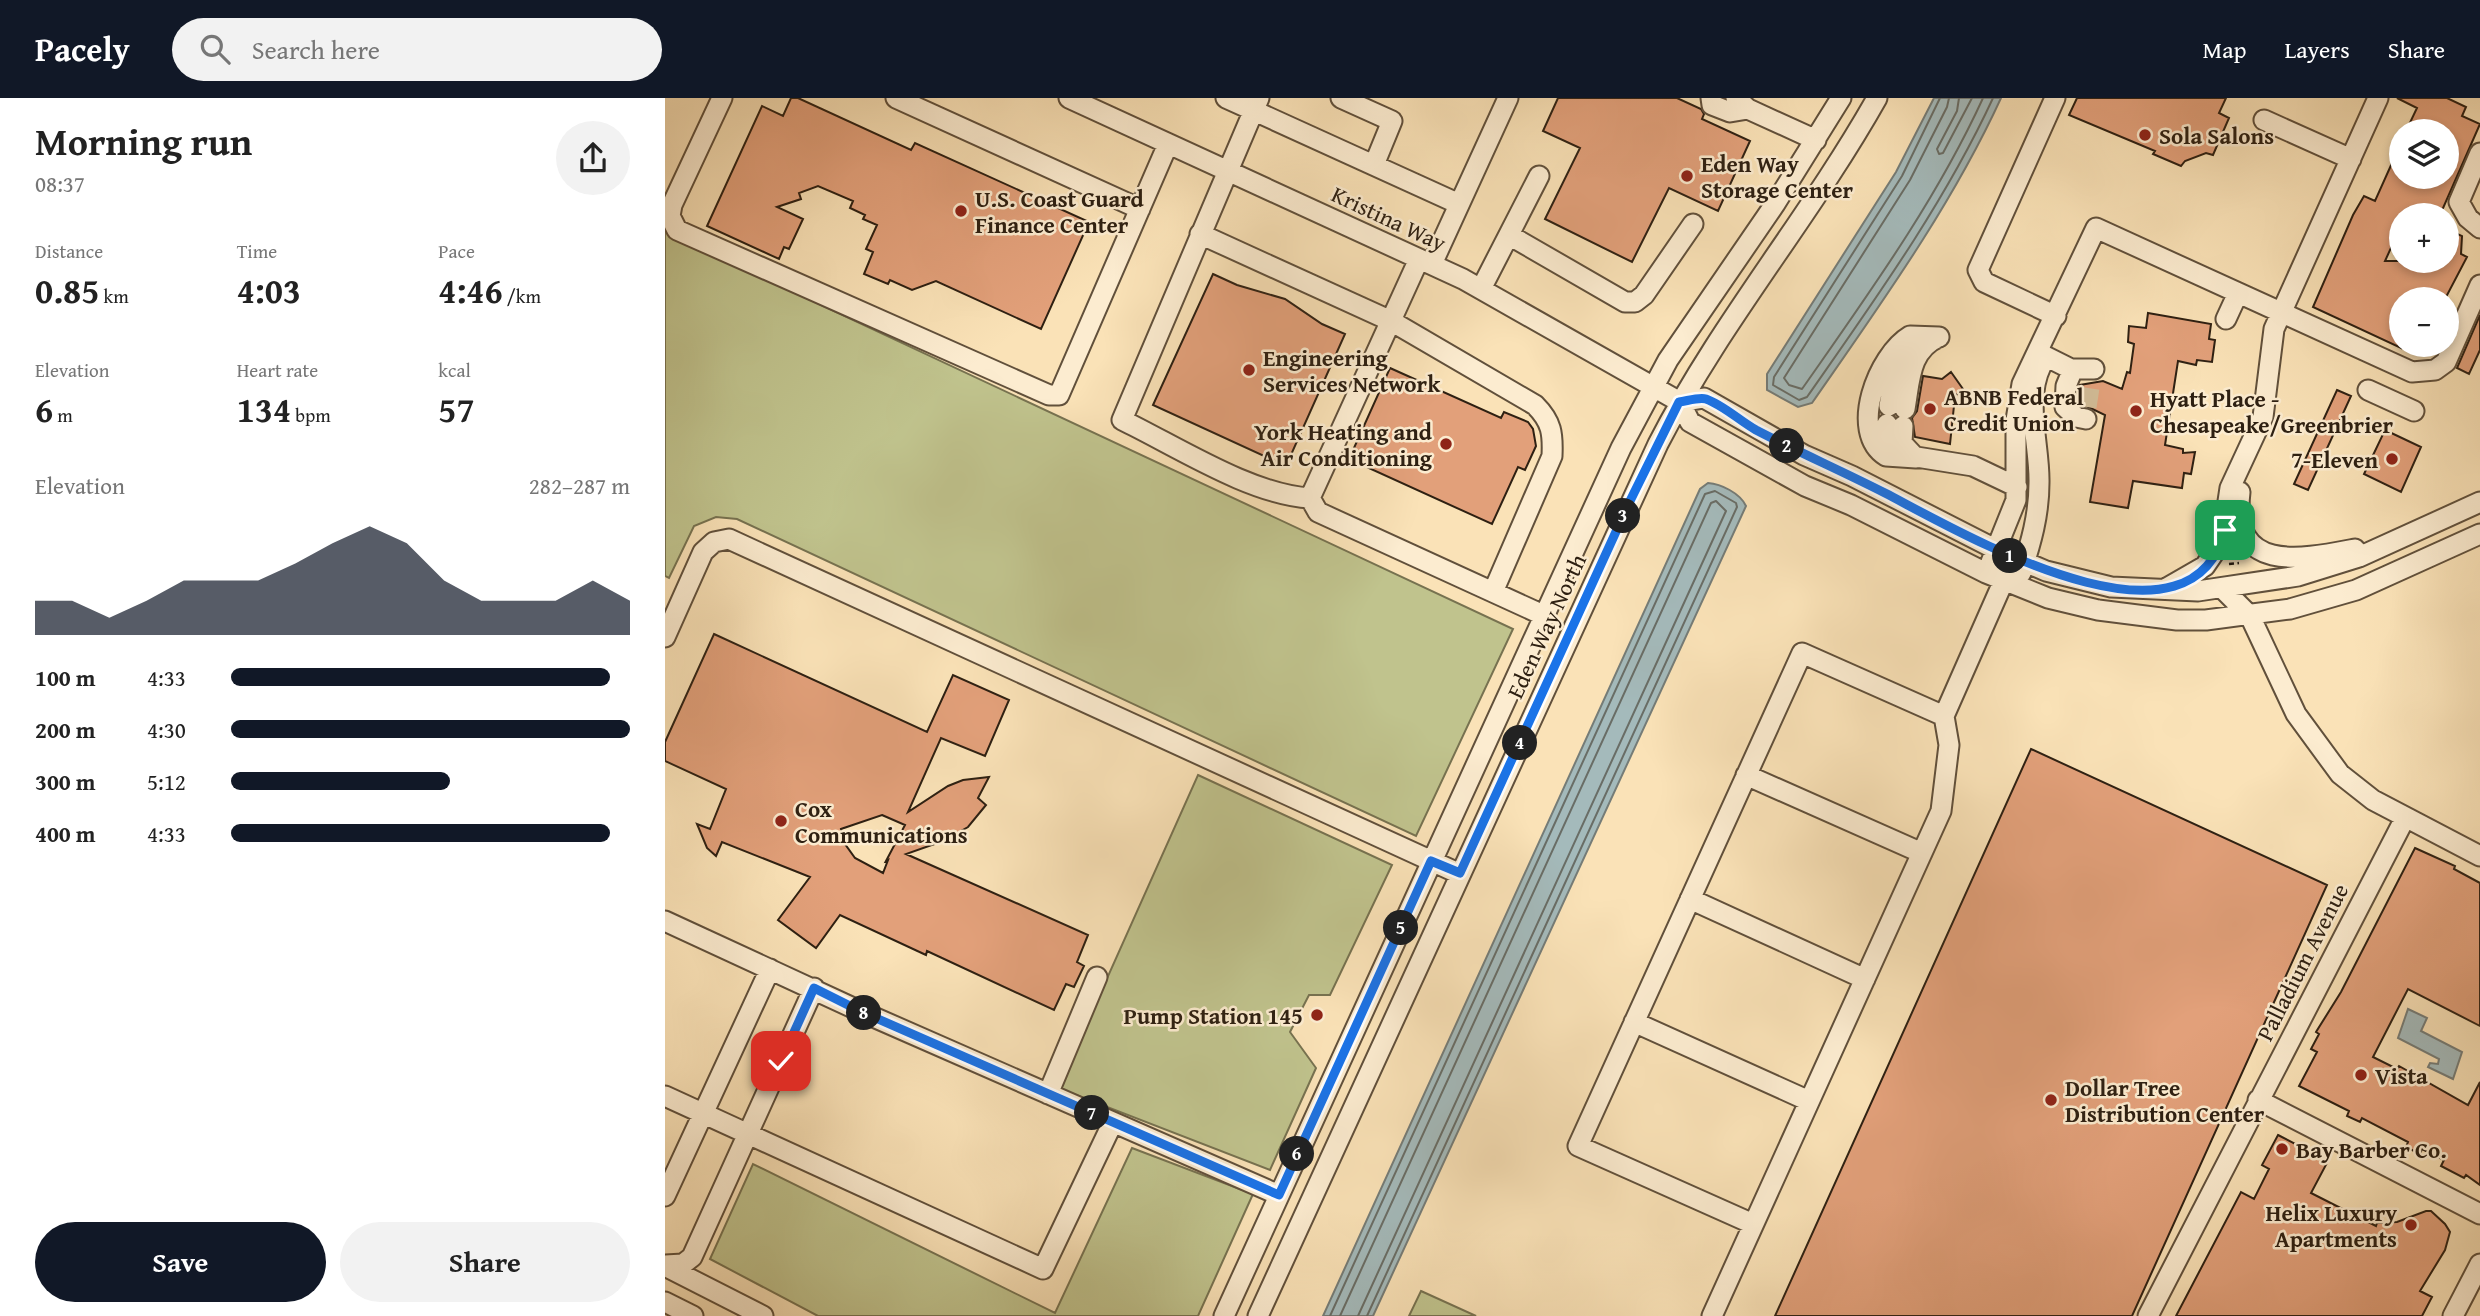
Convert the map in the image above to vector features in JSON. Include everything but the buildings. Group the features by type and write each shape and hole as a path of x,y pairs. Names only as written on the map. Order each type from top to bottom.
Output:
{"street":[{"path":"722,98 672,205 670,216 677,230 1049,395 1059,395 1168,144"},
{"path":"895,98 1140,209"},
{"name":"Kristina Way","path":"1069,98 1425,261 1481,289 1679,402"},
{"path":"1226,98 1256,104 1374,165 1459,204"},
{"path":"1341,98 1392,121 1374,165"},
{"path":"1310,498 1391,321 1459,204 1508,98"},
{"path":"1711,98 1712,105 1730,112 1742,104 1816,140"},
{"name":"Eden Way North","path":"1224,1316 1594,502 1653,387 1841,98"},
{"name":"Eden Way North","path":"1260,1316 1624,514 1679,402 1819,194 1877,98"},
{"path":"2053,322 1985,282 1978,271 2055,98"},
{"path":"2161,590 2196,573 2212,558 2222,541 2230,488 2240,472 2263,417 2269,384 2270,341 2280,313 2378,98"},
{"path":"1256,104 1122,420 1258,487 1284,497 1310,498"},
{"path":"2264,120 2351,159"},
{"path":"2480,153 2459,202 2467,218 2480,228"},
{"path":"1481,289 1539,176"},
{"path":"1509,235 1625,302 1635,302 1644,295 1693,224"},
{"path":"2002,580 1997,550 2016,500 2018,402 2096,228 2403,369 2427,373 2446,362 2480,285"},
{"path":"1200,234 1391,321 1535,405 1548,418 1553,435 1552,456 1493,592"},
{"path":"2226,319 2238,293"},
{"path":"1907,456 1892,416 1916,357 1929,336 1905,338 1878,371 1868,424 1873,444 1882,454 1896,458 1907,456 1973,466 2017,487"},
{"path":"2037,361 2073,369 2094,369"},
{"path":"1712,1316 1941,811 1949,745 1944,716 2002,580 2025,563 2034,533 2039,499 2034,391 2037,361"},
{"path":"2073,369 2066,386 2065,407 2076,417 2086,419"},
{"path":"2368,390 2414,411"},
{"path":"2480,502 2327,569 2223,589 2161,590 2111,587 2066,577 1997,550 1852,476 1804,455 1704,398 1679,402 1690,422 1805,485 2002,580 2074,605 2130,615 2177,620 2251,616 2290,609 2356,590 2480,534"},
{"path":"2240,472 2238,504 2242,527 2251,542 2263,551 2296,559 2387,544"},
{"path":"1310,498 1318,512 1543,615"},
{"path":"665,638 670,612 703,552 714,542 729,539 1460,873"},
{"path":"2223,589 2251,616 2284,692 2325,754 2360,792 2480,856"},
{"path":"1753,1224 1578,1146 1802,653 1944,716"},
{"path":"1746,775 1922,853"},
{"name":"Palladium Avenue","path":"2148,1316 2405,818"},
{"path":"1690,899 1865,979"},
{"path":"665,921 1279,1195"},
{"path":"665,1196 770,969"},
{"path":"1048,1094 1097,977"},
{"path":"665,1266 683,1264 692,1257 814,988"},
{"path":"1634,1022 1809,1101"},
{"path":"665,1096 1043,1269 1113,1122"},
{"path":"2258,1100 2480,1214"},
{"path":"2453,1316 2480,1264"},
{"path":"665,1266 762,1316"},
{"path":"665,1302 693,1316"}],"path":[{"path":"2228,564 2239,563"}],"green space":[{"path":"665,232 1513,629 1416,836 737,519 716,517 694,526 669,578 665,576"},
{"path":"1198,775 1392,865 1330,995 1309,995 1290,1032 1316,1068 1270,1170 1058,1088"},
{"path":"1132,1148 1253,1194 1198,1316 818,1316 710,1259 753,1164 1055,1313"},
{"path":"1421,1291 1476,1316 1409,1316"}],"water":[{"path":"1934,98 2001,98 1960,178 1913,255 1812,403 1798,407 1767,390 1767,374 1896,172"},
{"path":"1708,483 1730,490 1746,506 1373,1316 1323,1316 1700,489"},
{"path":"2408,1009 2427,1018 2421,1031 2462,1052 2453,1079 2428,1067 2430,1063 2438,1064 2439,1059 2398,1038"}],"tunnel":[{"path":"2087,407 2091,381"}],"place":[{"name":"Sola Salons","path":"2145,135"},
{"name":"Eden Way Storage Center","path":"1687,176"},
{"name":"U.S. Coast Guard Finance Center","path":"961,211"},
{"name":"Engineering Services Network","path":"1249,370"},
{"name":"ABNB Federal Credit Union","path":"1930,409"},
{"name":"Hyatt Place - Chesapeake/Greenbrier","path":"2136,411"},
{"name":"York Heating and Air Conditioning","path":"1446,444"},
{"name":"7-Eleven","path":"2392,459"},
{"name":"Cox Communications","path":"781,821"},
{"name":"Pump Station 145","path":"1317,1015"},
{"name":"Vista","path":"2361,1075"},
{"name":"Dollar Tree Distribution Center","path":"2051,1100"},
{"name":"Bay Barber Co.","path":"2282,1149"},
{"name":"Helix Luxury Apartments","path":"2411,1225"}],"route":[{"path":"781,1061 814,988 862,1012 1279,1195 1431,861 1460,873 1630,501 1679,402 1704,398 1750,427 1997,550 2025,563 2087,582 2137,590 2161,590 2205,566 2218,549 2225,530"}]}
